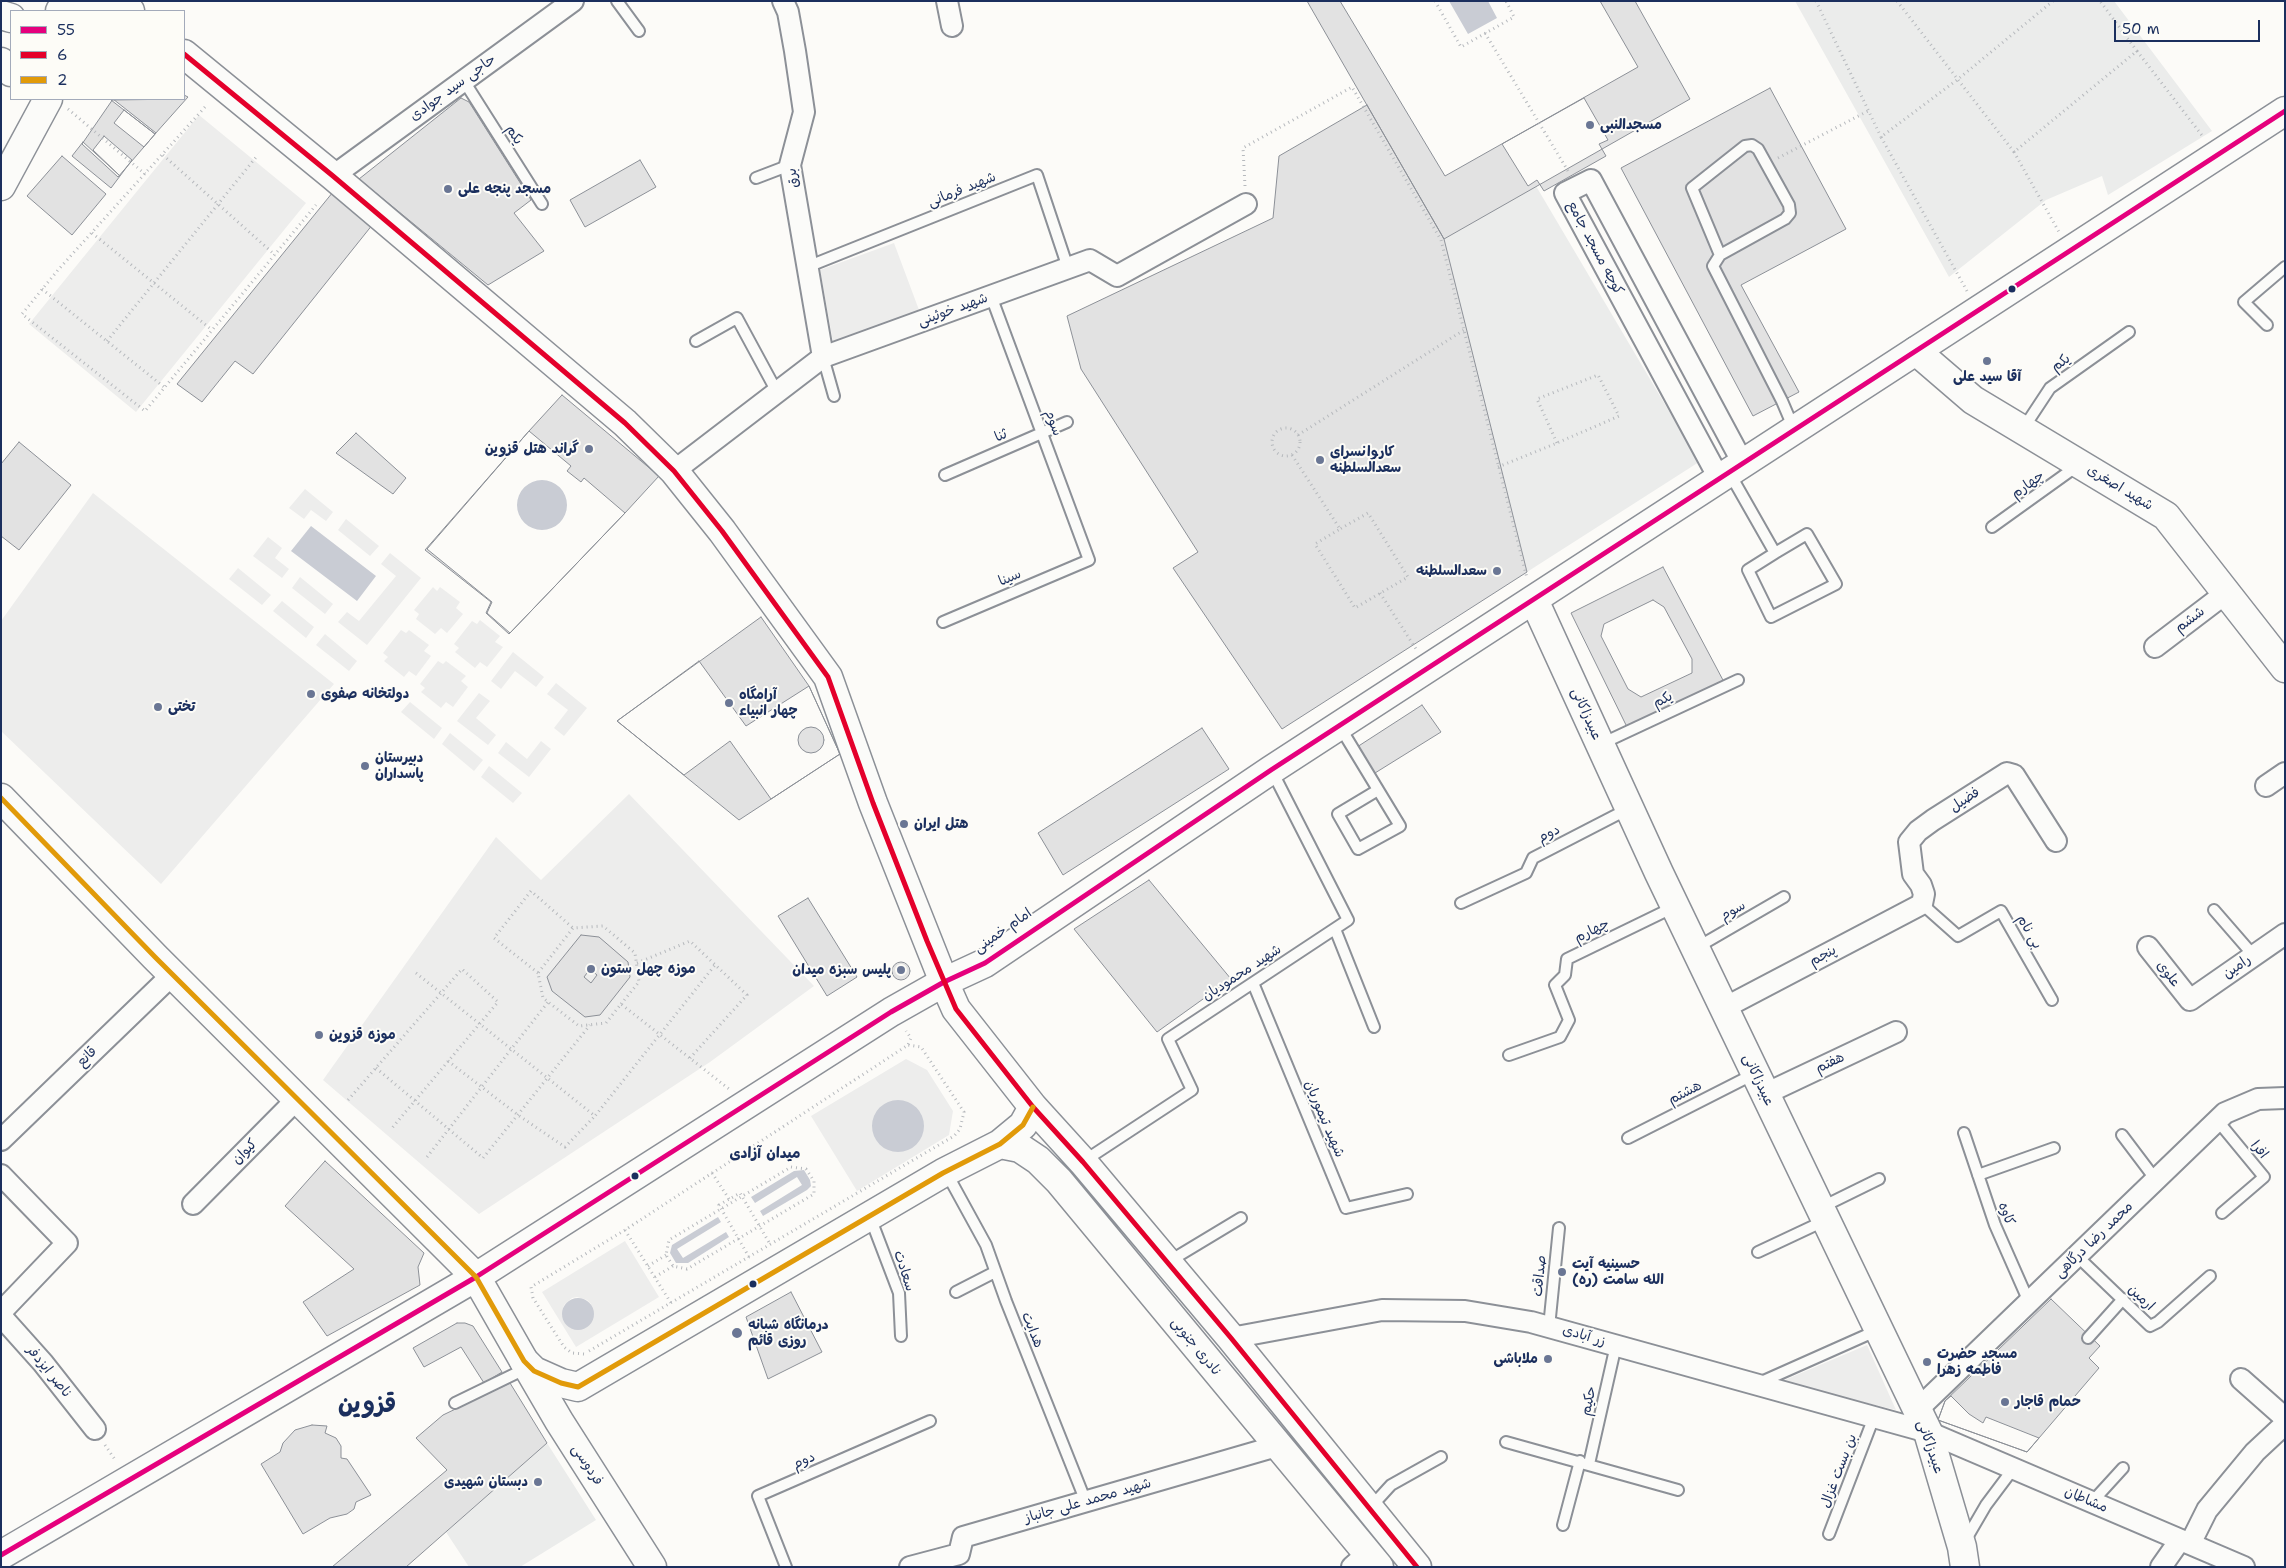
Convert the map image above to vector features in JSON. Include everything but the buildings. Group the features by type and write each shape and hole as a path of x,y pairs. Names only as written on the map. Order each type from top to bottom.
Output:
{"main road":[{"path":"98,8 128,10"},
{"path":"185,55 333,176 625,423 674,471 722,531 828,677 877,812 956,1009 1040,1115 1083,1162 1232,1338 1416,1567"},
{"path":"1,62 10,71"},
{"name":"امام خمینی","path":"1792,425 2285,99"},
{"path":"1,186 32,110 56,102"},
{"name":"امام خمینی","path":"944,982 985,963 1532,594 1727,465 1916,352 2285,111"},
{"name":"شهید اصغری","path":"1916,352 1973,400 2166,516 2285,668"},
{"name":"امام خمینی","path":"944,982 976,947 1422,658 1532,594"},
{"name":"عبیدزاکانی","path":"1532,594 1675,906 1922,1421 1963,1557"},
{"path":"1,798 173,974 476,1277 526,1365 546,1377 578,1387 946,1171 1013,1148 1023,1125 1040,1115"},
{"path":"1,1555 476,1277 892,1012 944,982"},
{"name":"نادری جنوبی","path":"1013,1148 1038,1160 1059,1181 1277,1446 1366,1562"},
{"name":"فردوسی","path":"526,1365 652,1567"}],"street":[{"name":"برق","path":"783,1 788,12 804,112 790,165 822,357"},
{"path":"947,1 952,26"},
{"name":"حاجی سید جوادی","path":"333,176 569,2"},
{"name":"کوچه مسجد جامع","path":"1591,180 1727,465 1566,194 1577,187 1591,180"},
{"name":"شهید خوئینی","path":"674,471 822,357 1090,260 1117,276 1246,204"},
{"name":"ششم","path":"2155,647 2226,593"},
{"name":"فضیل","path":"1922,904 1924,894 1921,885 1913,874 1909,842 1918,831 1933,820 2007,773 2014,775 2056,841"},
{"path":"2266,786 2285,773"},
{"name":"پنجم","path":"1724,1008 1922,904"},
{"name":"رامین","path":"2190,1000 2285,934"},
{"name":"علوی","path":"2148,947 2190,1000"},
{"name":"قانع","path":"1,1140 173,974"},
{"name":"هفتم","path":"1760,1084 1896,1032"},
{"name":"محمد رضا درگاهی","path":"1922,1421 2029,1302 2225,1112 2258,1099 2285,1098"},
{"name":"کیوان","path":"193,1204 297,1099"},
{"name":"ناصر ایزدفر","path":"4,1184 67,1244 1,1314 43,1363 95,1429"},
{"name":"زر آبادی","path":"1232,1338 1382,1310 1465,1311 1531,1322 1874,1418 1922,1421"},
{"path":"2241,1379 2285,1418"},
{"name":"مشاطان","path":"1922,1421 2013,1469 2244,1567"},
{"path":"2161,1567 2185,1542 2207,1510 2255,1452 2285,1424"},
{"name":"شهید محمد علی جانباز","path":"912,1566 959,1554 963,1538 1277,1446"}],"lane":[{"path":"617,1 639,31"},
{"name":"یکم","path":"464,81 542,204"},
{"path":"1720,255 1692,188 1697,182 1745,146 1752,145 1758,149 1789,205 1790,213 1784,219 1720,255 1713,266 1792,425"},
{"path":"756,178 790,165"},
{"name":"شهید فرمانی","path":"807,267 1037,175 1068,268"},
{"path":"2267,325 2244,302 2285,267"},
{"name":"سوم","path":"991,296 1089,560"},
{"path":"696,341 737,318 777,392"},
{"name":"یکم","path":"2023,430 2050,388 2129,332"},
{"path":"822,357 834,396"},
{"name":"ثنا","path":"945,475 1041,432 1068,422"},
{"name":"چهارم","path":"1992,527 2080,464"},
{"path":"1727,465 1775,554"},
{"path":"1807,534 1836,584 1771,617 1748,570 1775,554 1807,534"},
{"name":"سینا","path":"943,622 1089,560"},
{"name":"یکم","path":"1600,744 1738,680"},
{"path":"1339,726 1400,826 1358,850 1338,814 1378,790"},
{"name":"شهید محمودیان","path":"1083,1162 1192,1090 1168,1039 1348,920 1271,770"},
{"name":"دوم","path":"1461,903 1526,872 1533,858 1629,808"},
{"name":"سوم","path":"1695,948 1784,897"},
{"name":"بی نام","path":"1922,904 1958,936 2001,911 2052,1000"},
{"name":"چهارم","path":"1509,1055 1560,1037 1569,1020 1555,984 1565,975 1567,959 1675,906"},
{"path":"2214,910 2254,956"},
{"path":"1335,929 1374,1027"},
{"name":"شهید تیموریان","path":"1253,983 1346,1208 1407,1194"},
{"name":"هشتم","path":"1628,1138 1760,1084"},
{"name":"افرا","path":"2217,1120 2264,1178 2222,1213"},
{"name":"کاوه","path":"1964,1132 1995,1225 2029,1302"},
{"path":"2122,1135 2156,1180"},
{"path":"1978,1175 2054,1148"},
{"name":"هدایت","path":"946,1171 986,1244 995,1272 1086,1502"},
{"path":"1758,1252 1879,1179"},
{"name":"سعادت","path":"870,1216 899,1292 901,1336"},
{"path":"1167,1262 1241,1218"},
{"name":"صداقت","path":"1549,1327 1559,1228"},
{"name":"ارمین","path":"2077,1256 2150,1326 2158,1322 2210,1276"},
{"path":"956,1292 995,1272"},
{"path":"2088,1338 2123,1299"},
{"path":"1755,1384 1878,1330"},
{"name":"حکیم","path":"1563,1525 1584,1463 1616,1345"},
{"path":"455,1403 526,1365"},
{"name":"بن بست غزال","path":"1829,1534 1874,1418"},
{"name":"دوم","path":"786,1567 758,1496 930,1421"},
{"path":"1506,1442 1678,1490"},
{"path":"1370,1509 1391,1486 1441,1457"},
{"path":"2092,1502 2123,1468"},
{"path":"1963,1557 1986,1505 2013,1469"}],"path":[{"path":"1436,1 1461,46 1514,17 1506,1"},
{"path":"1816,1 1880,137 1967,291"},
{"path":"1897,1 2014,152 2059,232"},
{"path":"1880,137 1957,80 2053,1"},
{"path":"2100,1 2206,141"},
{"path":"1485,33 1577,187"},
{"path":"2014,152 2138,51"},
{"path":"1246,204 1243,148 1352,87 1441,240 1532,594"},
{"path":"56,102 145,174"},
{"path":"205,107 22,314 145,411 316,205"},
{"path":"1776,159 1868,111"},
{"path":"162,155 275,255"},
{"path":"107,341 257,156"},
{"path":"92,233 212,330"},
{"path":"42,290 164,388"},
{"path":"1298,435 1464,330"},
{"path":"1498,467 1556,443 1619,416 1598,375 1537,399 1556,443"},
{"path":"1292,429 1298,435 1298,449 1292,455 1278,454 1273,446 1273,437 1278,430 1292,429"},
{"path":"1292,455 1340,529"},
{"path":"1368,514 1408,576 1355,608 1315,544 1340,529 1368,514"},
{"path":"1380,593 1422,658"},
{"path":"531,891 573,928 603,926 635,954 639,982 606,1023 579,1026 543,998 538,973 494,938 531,891"},
{"path":"538,973 573,928"},
{"path":"637,963 690,941 747,995 690,1058"},
{"path":"448,1061 518,1115 565,1147 595,1116 715,966"},
{"path":"348,1100 462,969 498,1002 392,1128"},
{"path":"416,973 595,1116"},
{"path":"426,1157 548,1002"},
{"path":"621,1004 748,1104"},
{"path":"376,1068 483,1158 591,1025"},
{"path":"908,1045 921,1047 964,1112 960,1129 954,1136 582,1355 572,1354 564,1346 534,1298 531,1287 625,1230 908,1045 911,1038"},
{"path":"655,1277 673,1266 687,1268 814,1194 814,1181 806,1169 791,1168 669,1240 666,1255 673,1266"},
{"path":"712,1173 729,1199"},
{"path":"750,1257 719,1206 729,1199 740,1193 770,1244"},
{"path":"625,1230 671,1303"},
{"path":"648,1266 666,1255"},
{"path":"95,1429 129,1480"}],"shaded area":[{"path":"1449,1 1488,1 1497,18 1468,34"},
{"path":"1795,1 2114,1 2212,131 2108,195 2102,176 2046,200 1949,277"},
{"path":"199,115 306,203 136,412 29,324"},
{"path":"1536,186 1699,462 1527,572 1444,239"},
{"path":"894,243 919,310 833,342 820,270"},
{"path":"542,480 556,484 563,491 567,505 563,519 556,526 542,530 528,526 521,519 517,505 521,491 528,484"},
{"path":"305,489 333,512 326,521 311,510 304,519 289,508"},
{"name":"تختی","path":"93,493 334,684 161,884 1,731 1,621"},
{"path":"346,519 379,546 370,556 338,530"},
{"path":"311,526 376,576 357,601 291,551"},
{"path":"268,537 282,548 275,558 289,569 282,578 253,556"},
{"path":"390,553 421,578 367,645 338,622 347,612 359,621 396,576 381,564"},
{"path":"238,568 271,595 262,605 229,579"},
{"path":"300,577 333,604 325,614 292,588"},
{"path":"433,587 437,591 440,587 460,602 456,608 463,614 447,633 441,628 435,634 416,619 419,614 414,610"},
{"path":"282,601 314,627 306,638 273,611"},
{"path":"480,620 500,636 495,642 503,647 487,667 480,662 475,668 455,652 459,648 454,644 472,621 477,624"},
{"path":"401,630 406,633 409,630 429,645 424,651 431,656 416,676 409,671 404,677 384,661 388,657 383,653"},
{"path":"325,634 357,661 349,671 316,645"},
{"path":"513,652 544,677 536,687 515,671 501,689 491,681"},
{"path":"438,661 443,664 446,661 466,676 461,681 468,687 453,707 446,702 441,708 421,692 425,688 420,684"},
{"path":"556,683 587,708 564,736 554,728 568,710 547,694"},
{"path":"479,693 490,701 476,718 496,735 488,745 457,721"},
{"path":"410,702 442,728 434,739 401,712"},
{"path":"450,733 483,760 474,771 442,744"},
{"path":"541,741 551,749 529,777 498,753 506,742 527,759"},
{"path":"489,766 522,793 513,803 481,777"},
{"path":"629,794 814,986 710,1062 479,1214 323,1080 496,837 541,880"},
{"path":"906,1059 927,1070 953,1111 949,1135 857,1191 811,1116"},
{"path":"893,1100 903,1100 917,1107 924,1121 924,1131 917,1145 903,1152 893,1152 883,1148 876,1141 872,1131 872,1121 876,1111 883,1104"},
{"path":"804,1170 811,1186 763,1216 760,1211 802,1185 797,1177 755,1203 751,1197 794,1171"},
{"path":"718,1217 721,1222 677,1249 683,1258 726,1232 729,1237 688,1263 676,1263 670,1253 672,1245"},
{"path":"625,1241 659,1297 576,1347 542,1292","holes":["577,1297 587,1300 591,1304 562,1316 564,1305 572,1298"]},
{"path":"578,1298 590,1302 594,1314 590,1326 578,1330 566,1326 562,1314 566,1302"},
{"path":"1867,1345 1896,1410 1780,1382"},
{"name":"دبستان شهیدی","path":"547,1443 596,1520 520,1567 469,1567 446,1532"}],"transit line":[{"name":"6","path":"185,55 333,176 625,423 674,471 722,531 828,677 873,803 956,1009 1033,1107 1083,1162 1231,1338 1417,1567"},
{"name":"55","path":"1,1555 476,1277 891,1012 944,982 985,963 1271,770 2285,111"},
{"name":"2","path":"1,798 155,957 476,1277 524,1361 534,1371 561,1383 578,1387 943,1173 1000,1144 1023,1125 1033,1107"}],"place":[{"name":"مسجدالنبی","path":"1590,125"},
{"name":"مسجد پنجه علی","path":"448,189"},
{"name":"آقا سید علی","path":"1987,361"},
{"name":"گراند هتل قزوین","path":"589,449"},
{"name":"کاروانسرای سعدالسلطنه","path":"1320,460"},
{"name":"سعدالسلطنه","path":"1497,571"},
{"name":"دولتخانه صفوی","path":"311,694"},
{"name":"آرامگاه چهار انبیاء","path":"729,703"},
{"name":"تختی","path":"158,707"},
{"name":"دبیرستان پاسداران","path":"365,766"},
{"name":"هتل ایران","path":"904,824"},
{"name":"موزه چهل ستون","path":"591,969"},
{"name":"پلیس سبزه میدان","path":"901,970"},
{"name":"موزه قزوین","path":"319,1035"},
{"name":"حسینیه آیت الله سامت (ره)","path":"1562,1272"},
{"name":"درمانگاه شبانه روزی قائم","path":"737,1333"},
{"name":"ملاباشی","path":"1548,1359"},
{"name":"مسجد حضرت فاطمه زهرا","path":"1927,1362"},
{"name":"حمام قاجار","path":"2005,1402"},
{"name":"دبستان شهیدی","path":"538,1482"}],"district":[{"name":"میدان آزادی","path":"765,1154"},
{"name":"قزوین","path":"367,1406"}]}
